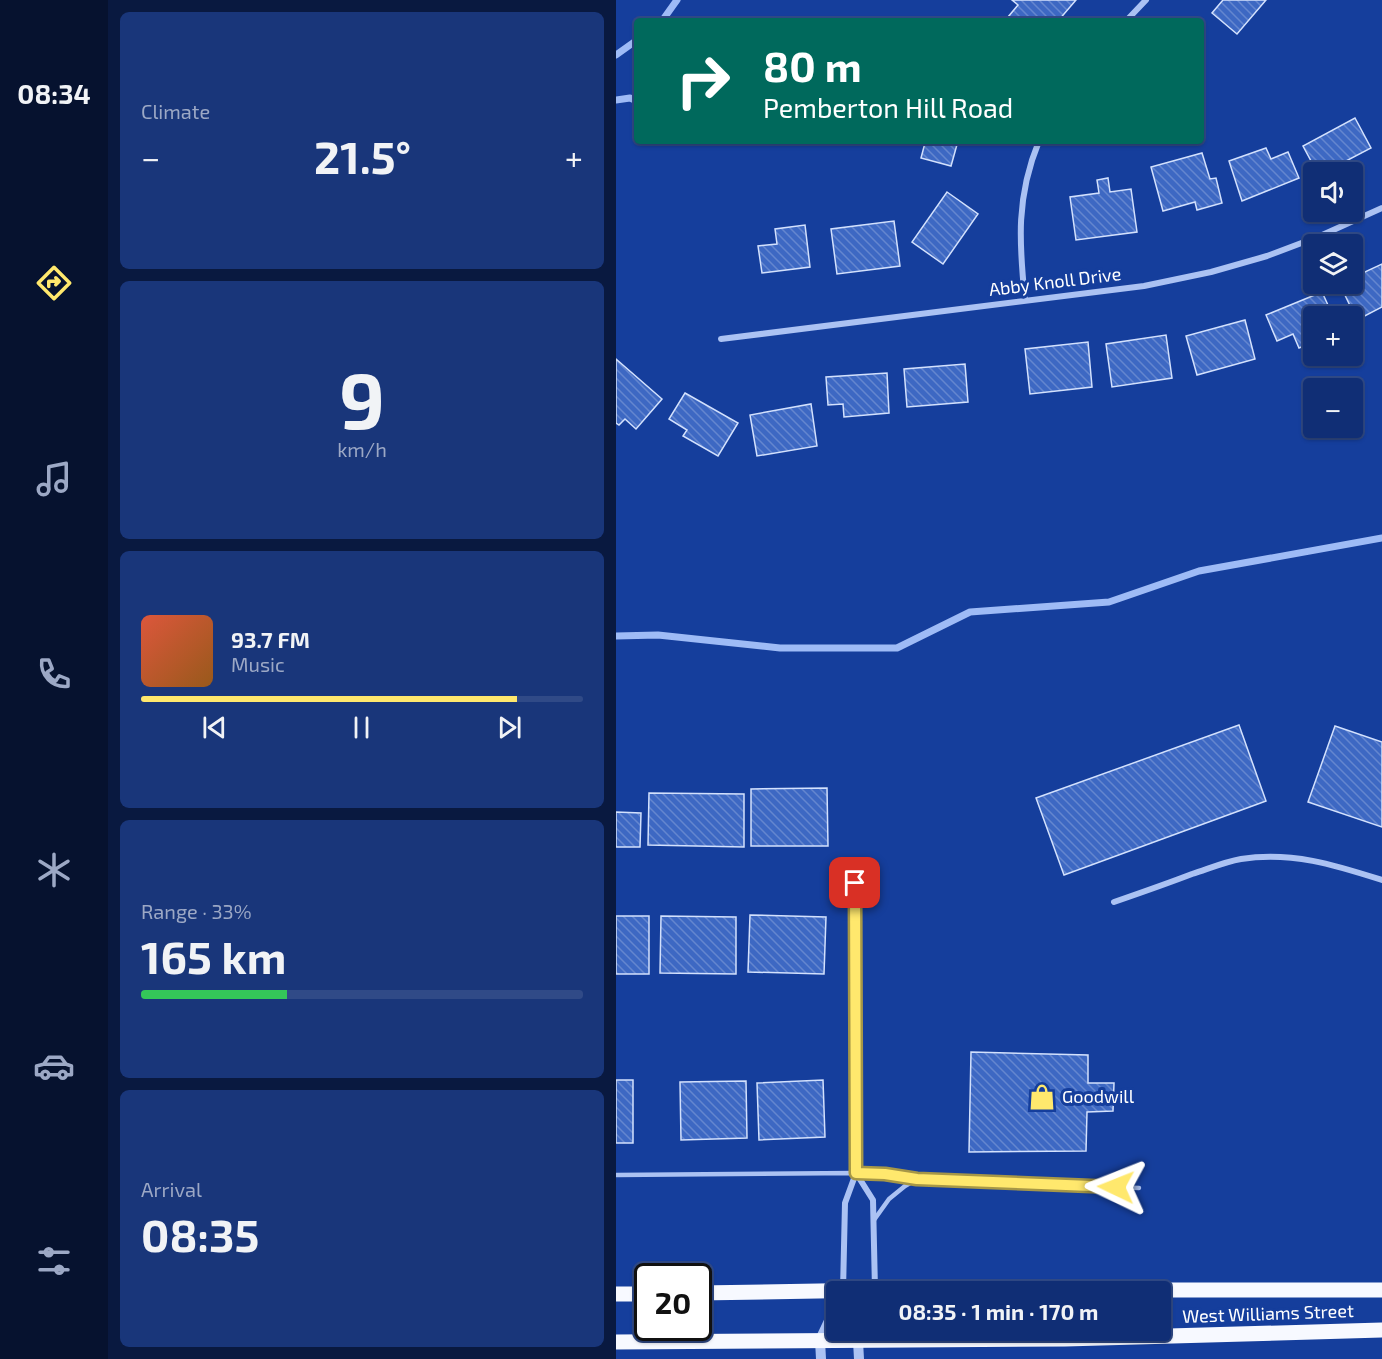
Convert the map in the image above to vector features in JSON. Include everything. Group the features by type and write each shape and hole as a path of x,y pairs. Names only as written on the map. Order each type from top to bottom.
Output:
{"main road":[{"name":"West Williams Street","path":"1171,1290 1381,1290"},
{"name":"West Williams Street","path":"712,1293 826,1291"},
{"path":"616,1294 634,1294"},
{"name":"West Williams Street","path":"1171,1336 1381,1330"},
{"name":"West Williams Street","path":"616,1342 826,1339"}],"street":[{"path":"1129,18 1146,0"},
{"path":"1025,300 1020,234 1021,216 1025,186 1038,144"},
{"name":"Abby Knoll Drive","path":"721,339 1144,286 1211,272 1267,256 1320,236 1381,207"},
{"path":"1114,902 1240,859 1300,858 1332,864 1381,880"},
{"path":"843,1281 844,1203 856,1173 855,883"},
{"path":"856,1173 873,1200 875,1281"},
{"path":"821,1359 820,1340 826,1327"},
{"path":"859,1359 860,1341"}],"lane":[{"path":"616,1175 856,1173 885,1174 917,1179 1139,1188"},
{"path":"874,1220 889,1199 917,1179"}],"building":[{"path":"1012,0 1076,0 1061,18 1009,18 1018,5"},
{"path":"1223,0 1266,0 1237,34 1212,13"},
{"path":"1355,118 1371,148 1344,162 1312,162 1303,146"},
{"path":"925,144 957,144 951,166 921,158"},
{"path":"1266,148 1271,159 1288,152 1299,178 1242,201 1229,161"},
{"path":"1202,153 1210,179 1216,178 1222,203 1197,210 1195,202 1163,211 1151,167"},
{"path":"1108,178 1110,192 1131,189 1137,232 1076,240 1070,197 1099,193 1097,180"},
{"path":"947,192 978,214 943,264 912,242"},
{"path":"894,221 900,266 837,274 831,229"},
{"path":"805,225 810,267 762,273 758,246 777,244 775,229"},
{"path":"1382,264 1382,307 1363,317 1363,306 1350,306 1344,294 1363,294 1363,273"},
{"path":"1317,294 1323,294 1328,306 1303,306 1303,346 1299,348 1293,334 1277,341 1266,315"},
{"path":"1245,320 1255,359 1197,375 1186,336"},
{"path":"1166,335 1172,378 1112,387 1106,344"},
{"path":"1088,342 1092,387 1030,394 1025,349"},
{"path":"616,359 662,399 636,429 625,419 619,425 616,423"},
{"path":"965,364 968,402 907,407 904,369"},
{"path":"887,373 889,413 844,417 843,404 828,405 826,377"},
{"path":"685,393 738,423 718,456 683,436 687,430 669,419"},
{"path":"811,404 817,446 757,456 750,415"},
{"path":"1239,725 1266,801 1064,875 1036,798"},
{"path":"1335,726 1382,742 1382,827 1308,802"},
{"path":"827,788 828,846 751,846 751,789"},
{"path":"649,793 744,794 744,847 648,845"},
{"path":"616,812 641,813 640,847 616,847"},
{"path":"750,915 826,917 824,974 748,972"},
{"path":"616,916 649,916 649,974 616,974"},
{"path":"661,916 736,917 736,974 660,973"},
{"name":"Goodwill","path":"971,1052 1088,1055 1088,1083 1114,1083 1113,1111 1087,1112 1086,1151 969,1152"},
{"path":"616,1080 633,1080 633,1143 616,1143"},
{"path":"823,1080 825,1137 759,1140 757,1083"},
{"path":"746,1081 747,1138 681,1140 680,1082"}],"waterway":[{"path":"664,18 677,0"},
{"path":"616,55 634,42"},
{"path":"616,100 634,100"},
{"path":"616,636 658,635 780,648 897,648 970,612 1109,602 1199,571 1382,538"}],"place":[{"name":"Goodwill","path":"1042,1097"}],"route":[{"path":"855,883 856,1173 885,1174 917,1179 1116,1187"}]}
